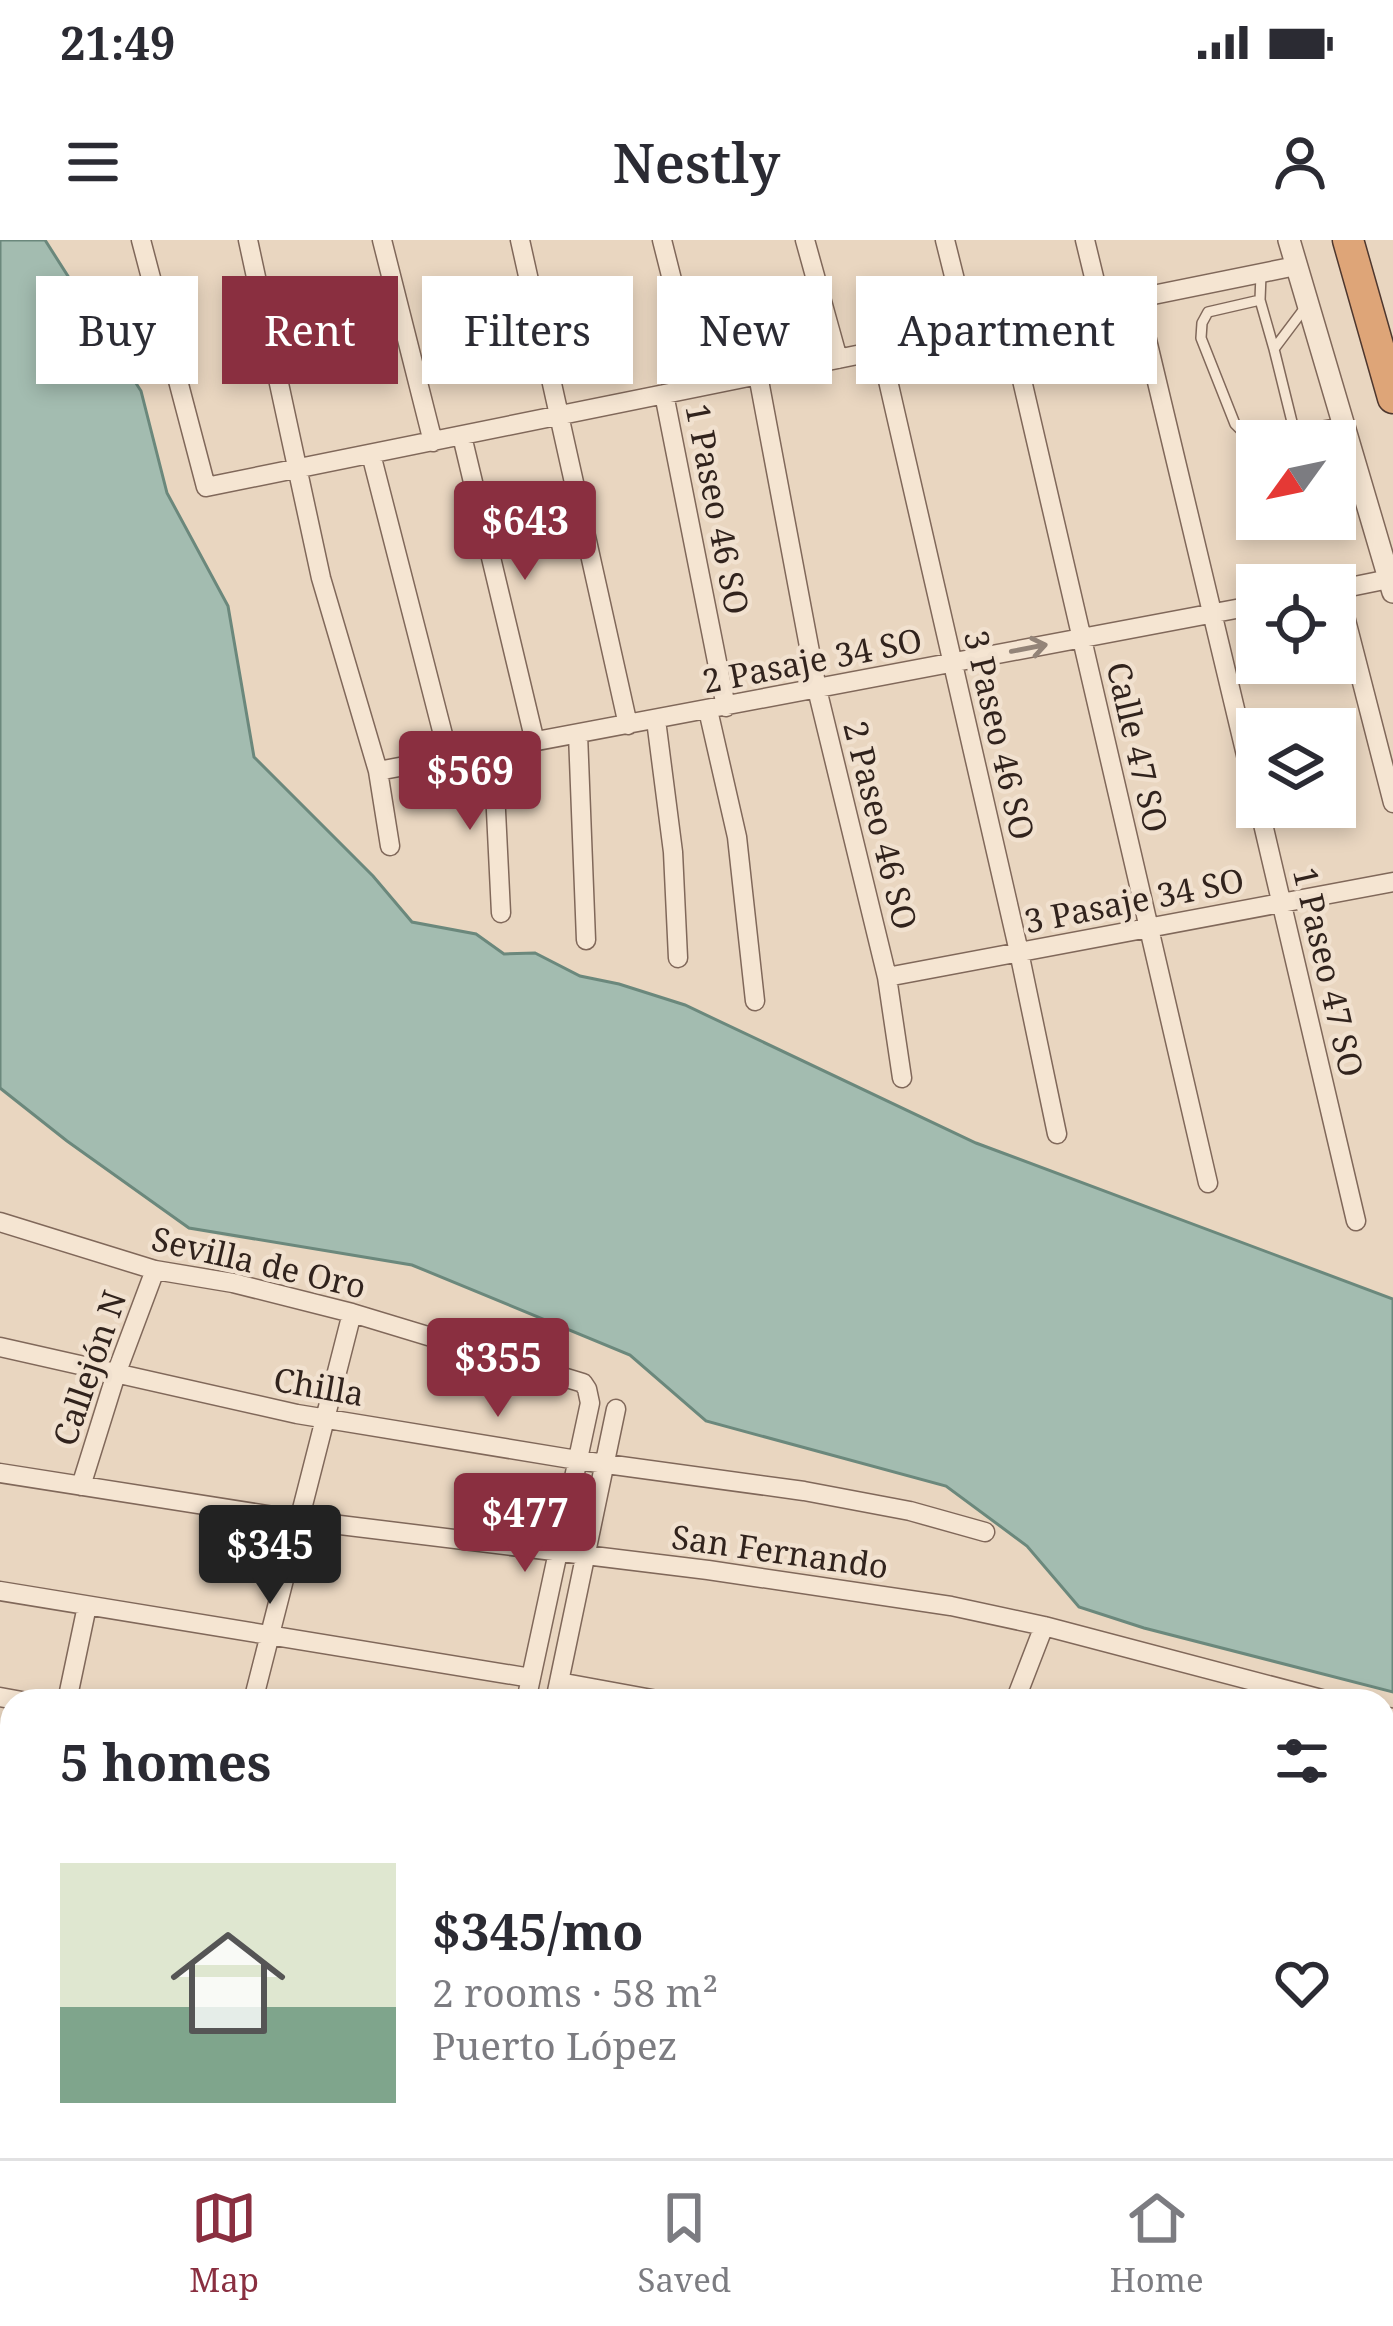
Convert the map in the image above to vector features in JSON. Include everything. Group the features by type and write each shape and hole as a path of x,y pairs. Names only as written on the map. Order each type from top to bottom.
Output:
{"highway":[{"path":"1348,240 1393,398"}],"street":[{"path":"141,240 206,487 714,384"},
{"path":"248,240 321,578 378,771 390,846"},
{"path":"382,240 433,442"},
{"path":"520,240 628,725"},
{"path":"662,240 699,387"},
{"path":"805,240 838,359"},
{"path":"945,240 954,276"},
{"path":"1085,240 1094,276"},
{"path":"1289,240 1342,420"},
{"path":"1157,294 1296,266"},
{"path":"832,360 856,355"},
{"name":"1 Paseo 47 SO","path":"1157,383 1236,715"},
{"name":"2 Paseo 46 SO","path":"760,384 818,689 886,977 902,1078"},
{"name":"3 Paseo 46 SO","path":"889,384 1058,1135"},
{"name":"Calle 47 SO","path":"1023,384 1208,1184"},
{"name":"1 Paseo 46 SO","path":"664,394 737,838 754,1001"},
{"path":"463,436 535,742"},
{"path":"371,454 449,758"},
{"path":"1356,466 1391,586 1356,589"},
{"name":"2 Pasaje 34 SO","path":"378,771 1236,609"},
{"path":"1356,665 1393,803"},
{"path":"656,720 673,852 678,958"},
{"path":"578,734 586,940"},
{"path":"493,750 501,913"},
{"name":"1 Paseo 47 SO","path":"1264,828 1355,1221"},
{"name":"3 Pasaje 34 SO","path":"886,977 1393,882"},
{"name":"Sevilla de Oro","path":"0,1222 155,1270 352,1312 575,1379 587,1389 590,1403 577,1460"},
{"name":"Callejón N","path":"81,1486 155,1270"},
{"path":"256,1689 352,1312"},
{"name":"Chilla","path":"0,1347 323,1418 804,1491 910,1511 985,1532"},
{"path":"558,1689 616,1409"},
{"path":"529,1689 577,1460"},
{"name":"San Fernando","path":"0,1473 299,1520 558,1550 951,1606 1283,1689"},
{"path":"0,1591 531,1678"},
{"path":"70,1689 87,1606"},
{"path":"1020,1689 1044,1626"}],"lane":[{"path":"1261,274 1260,300 1292,420"},
{"path":"1236,425 1201,338 1202,323 1208,312 1260,300"},
{"path":"1274,349 1307,304"}],"shaded area":[{"path":"0,240 45,240 68,276 36,276 36,384 137,384 141,391 167,493 228,606 254,757 373,876 412,922 476,934 504,954 535,953 580,976 685,1005 976,1143 1393,1299 1393,1689 1144,1628 1079,1607 1027,1546 946,1486 706,1421 630,1355 412,1265 189,1228 0,1088"}]}
